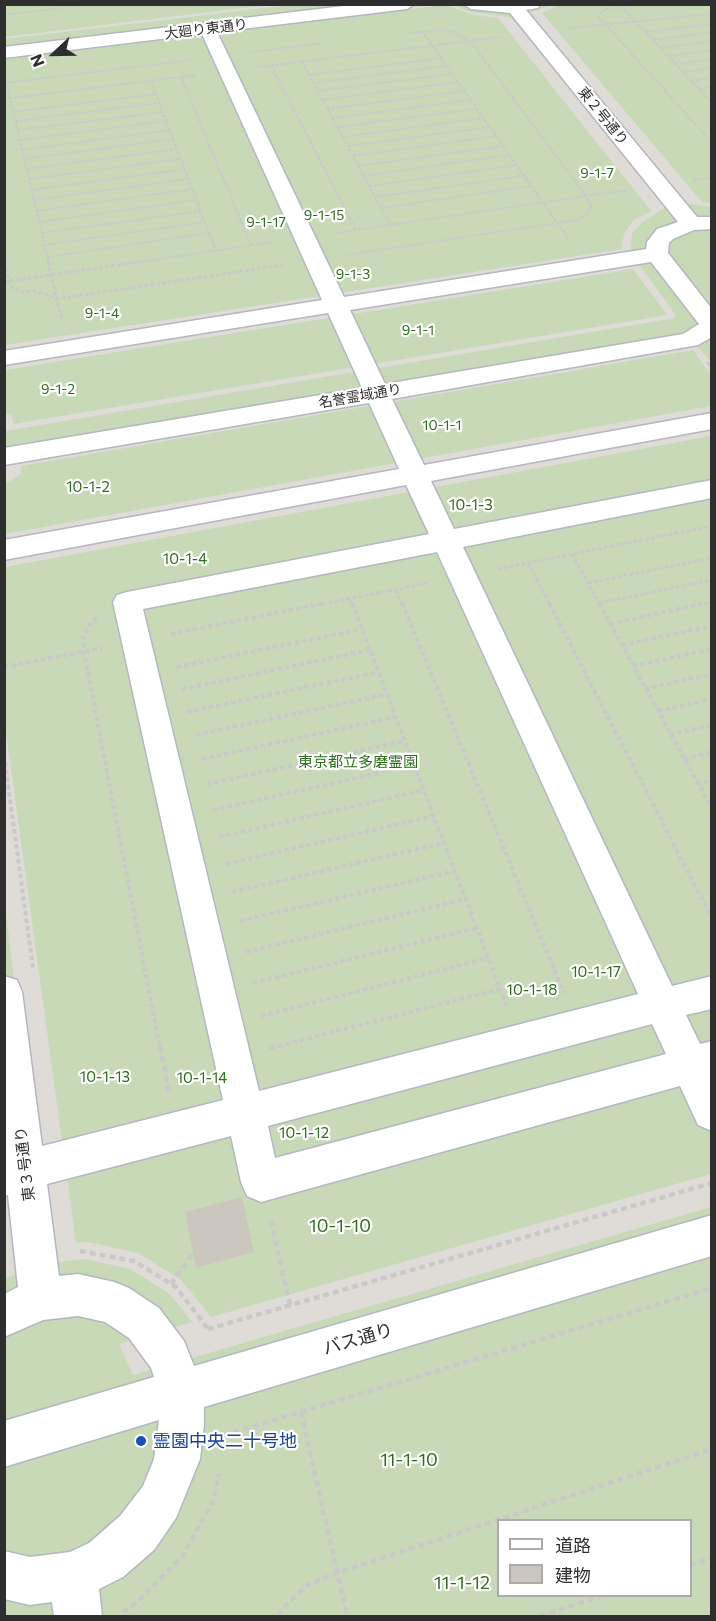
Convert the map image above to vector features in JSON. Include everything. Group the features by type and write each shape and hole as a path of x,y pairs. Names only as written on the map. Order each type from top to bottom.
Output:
{"street":[{"name":"大廻り東通り","path":"4,42 121,33 284,14 317,4"},
{"name":"大廻り東通り","path":"4,53 121,33 204,22 407,4"},
{"path":"471,4 496,9 524,7"},
{"name":"東２号通り","path":"524,7 701,223"},
{"path":"204,22 661,1005 700,1062 711,1112"},
{"path":"701,223 665,234 658,242 657,254 711,326"},
{"path":"4,358 657,254"},
{"name":"名誉霊域通り","path":"4,437 690,340 711,326"},
{"name":"名誉霊域通り","path":"4,457 373,384"},
{"path":"4,550 711,421"},
{"path":"700,1062 261,1182 127,602 711,489"},
{"name":"東３号通り","path":"19,984 15,1173 22,1308"},
{"path":"15,1173 711,992"},
{"name":"バス通り","path":"4,1444 711,1235"},
{"path":"4,1575 75,1596 106,1560 137,1533 160,1502 170,1483 179,1449 182,1425 181,1392 169,1356 144,1323 114,1303 78,1295 22,1308"}],"path":[{"path":"4,15 93,4"},
{"path":"654,4 609,8 601,12 599,17 711,143"},
{"path":"620,6 711,103"},
{"path":"570,28 711,14"},
{"path":"645,32 711,24"},
{"path":"422,31 453,32 470,41 586,196 591,207 587,215 577,220 557,223 441,58 422,31"},
{"path":"652,40 711,32"},
{"path":"470,41 510,36"},
{"path":"660,48 711,41"},
{"path":"667,56 711,50"},
{"path":"309,75 441,58"},
{"path":"675,64 711,59"},
{"path":"302,62 390,225"},
{"path":"272,66 356,230"},
{"path":"313,83 447,66"},
{"path":"682,72 711,68"},
{"path":"318,91 452,74"},
{"path":"181,77 252,246"},
{"path":"691,81 711,78"},
{"path":"151,81 216,251"},
{"path":"4,83 6,82 57,299 33,291 21,292 13,288 9,281 4,256"},
{"path":"322,100 458,82"},
{"path":"699,89 711,87"},
{"path":"327,109 464,91"},
{"path":"13,112 156,94"},
{"path":"707,98 711,97"},
{"path":"332,118 471,100"},
{"path":"15,121 159,103"},
{"path":"337,127 477,108"},
{"path":"17,130 163,112"},
{"path":"342,137 483,118"},
{"path":"20,140 166,121"},
{"path":"348,146 490,127"},
{"path":"22,150 170,130"},
{"path":"353,156 496,136"},
{"path":"24,159 174,139"},
{"path":"358,166 503,146"},
{"path":"27,169 177,149"},
{"path":"364,176 509,155"},
{"path":"29,179 181,159"},
{"path":"370,186 517,165"},
{"path":"32,190 185,169"},
{"path":"375,197 524,176"},
{"path":"34,200 189,179"},
{"path":"381,208 531,186"},
{"path":"36,211 192,189"},
{"path":"586,196 631,190"},
{"path":"39,222 197,200"},
{"path":"42,233 201,211"},
{"path":"44,245 205,222"},
{"path":"47,257 209,233"},
{"path":"176,811 350,598 711,526"},
{"path":"572,554 711,809"},
{"path":"588,583 711,558"},
{"path":"528,563 711,918"},
{"path":"599,603 711,580"},
{"path":"395,590 578,1026"},
{"path":"350,598 520,1041"},
{"path":"610,624 711,602"},
{"path":"621,645 711,626"},
{"path":"176,811 362,629"},
{"path":"633,666 711,649"},
{"path":"176,811 370,650"},
{"path":"84,652 176,811 477,928"},
{"path":"4,667 84,652"},
{"path":"84,652 177,1131"},
{"path":"176,811 379,672"},
{"path":"645,689 711,674"},
{"path":"176,811 387,694"},
{"path":"658,711 711,699"},
{"path":"176,811 396,717"},
{"path":"670,735 711,725"},
{"path":"176,811 405,741"},
{"path":"684,759 711,752"},
{"path":"4,755 19,984"},
{"path":"176,811 414,765"},
{"path":"697,784 711,780"},
{"path":"176,811 424,790"},
{"path":"176,811 434,816"},
{"path":"176,811 444,843"},
{"path":"176,811 455,870"},
{"path":"176,811 466,899"},
{"path":"226,1025 488,958"},
{"path":"234,1058 500,989"},
{"path":"159,1343 711,1183"},
{"path":"269,1213 290,1305"},
{"path":"71,1252 86,1250 134,1261 171,1284 208,1329"},
{"path":"171,1284 193,1253"},
{"path":"179,1449 711,1288"},
{"path":"301,1412 347,1617"},
{"path":"500,1519 711,1449"},
{"path":"279,1617 282,1609 307,1585 497,1520"},
{"path":"692,1563 711,1557"},
{"path":"540,1617 598,1597"}],"green space":[{"name":"東京都立多磨霊園","path":"4,5 711,5 711,1616 5,1616"}],"shaded area":[{"path":"276,4 289,5 5,39 5,37"},
{"path":"444,5 5,58 5,56"},
{"path":"444,5 471,12 514,18 666,207 641,223 632,234 630,252 5,352 5,345 622,249 624,233 634,220 651,211 498,18 474,15"},
{"path":"551,5 559,5 542,13 702,202 711,203 711,207 686,203 530,16 531,12"},
{"path":"632,264 641,267 675,314 675,318 5,431 5,414 11,415 14,424 667,315 633,269 5,370 5,364"},
{"path":"696,345 711,362 711,375 693,350 21,466 21,474 5,484 5,465"},
{"path":"711,406 711,413 5,542 5,534"},
{"path":"711,428 711,435 700,438 5,567 4,558"},
{"path":"4,718 76,1243 87,1242 138,1253 181,1280 211,1317 711,1174 711,1207 133,1375 119,1344 192,1322 170,1294 130,1269 85,1259 48,1263 5,904"},
{"path":"4,1088 24,1270 5,1279 4,1279"}],"building":[{"path":"242,1197 254,1252 196,1268 185,1212"}],"place":[{"name":"霊園中央二十号地","path":"141,1441"}],"park label":[{"name":"9-1-7","path":"597,173"},
{"name":"9-1-15","path":"324,215"},
{"name":"9-1-17","path":"266,222"},
{"name":"9-1-3","path":"353,274"},
{"name":"9-1-4","path":"102,313"},
{"name":"9-1-1","path":"418,330"},
{"name":"9-1-2","path":"58,389"},
{"name":"10-1-1","path":"442,425"},
{"name":"10-1-2","path":"88,487"},
{"name":"10-1-3","path":"471,505"},
{"name":"10-1-4","path":"185,559"},
{"name":"10-1-17","path":"596,972"},
{"name":"10-1-18","path":"532,990"},
{"name":"10-1-13","path":"105,1077"},
{"name":"10-1-14","path":"202,1078"},
{"name":"10-1-12","path":"304,1133"},
{"name":"10-1-10","path":"340,1226"},
{"name":"11-1-10","path":"409,1460"},
{"name":"11-1-12","path":"462,1583"}]}
